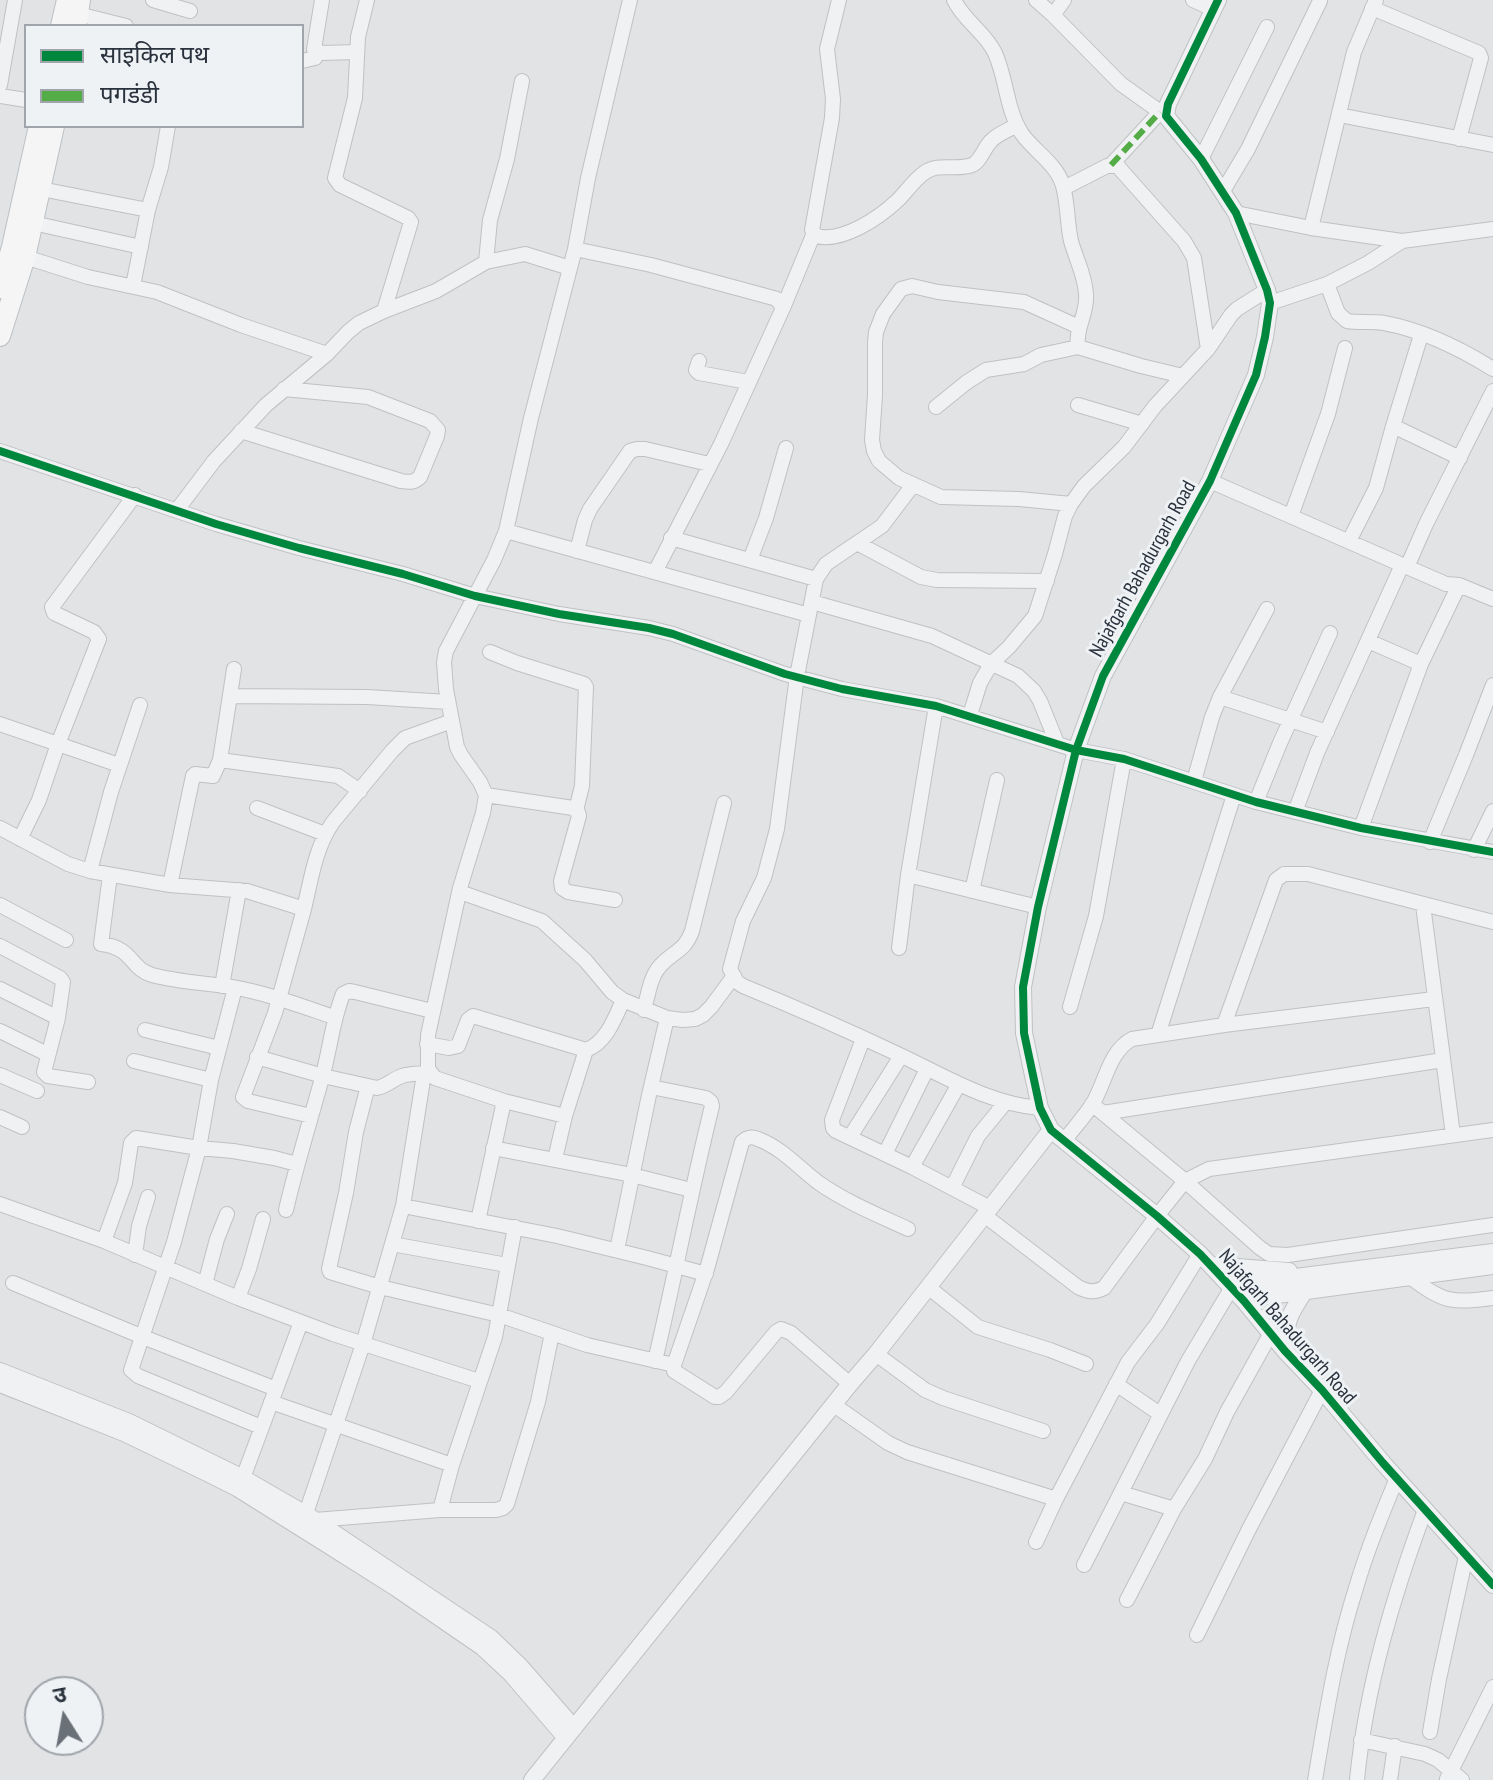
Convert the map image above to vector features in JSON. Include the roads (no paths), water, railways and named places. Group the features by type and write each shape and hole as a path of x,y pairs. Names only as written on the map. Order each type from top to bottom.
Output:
{"main road":[{"path":"0,336 18,255 39,128"},
{"path":"0,288 33,223 54,128"}],"street":[{"path":"0,85 15,0"},
{"path":"153,0 190,11"},
{"path":"304,61 315,58 317,52 314,47 322,0"},
{"path":"367,0 356,52 355,98 336,181 411,222 384,311"},
{"path":"307,1522 403,1206 427,1074 432,1011 486,795 457,747 448,702 444,662 446,651 506,531 531,418 575,249 630,0"},
{"path":"839,0 827,49 833,99 812,230 819,237 845,234 869,222 895,203 923,173 939,167 971,166 994,138 1017,125"},
{"path":"954,0 995,53 1017,125 1059,174 1064,188 1071,240 1086,293 1078,347"},
{"path":"1036,0 1121,84 1163,114 1201,159 1236,213 1268,296"},
{"path":"1053,15 1064,0"},
{"path":"1064,188 1111,165 1163,114 1215,5 1193,0"},
{"path":"1223,191 1248,149 1320,1"},
{"path":"1311,228 1358,40 1374,4 1479,53 1481,58 1459,139"},
{"path":"72,13 118,24"},
{"path":"1201,159 1267,27"},
{"path":"317,52 356,52"},
{"path":"486,262 490,220 507,159 522,81"},
{"path":"0,96 24,100"},
{"path":"1339,115 1493,145"},
{"path":"133,286 168,128"},
{"path":"1111,165 1118,166 1184,241 1194,258 1208,349"},
{"path":"41,189 148,210"},
{"path":"1236,213 1402,241 1493,229"},
{"path":"33,223 141,247"},
{"path":"655,572 721,444 814,233"},
{"path":"970,715 980,683 991,664 1035,616 1071,504 1208,349 1237,309 1268,296 1327,284 1402,241"},
{"path":"575,249 726,284 777,299 783,308"},
{"path":"177,510 214,461 266,405 359,323 436,291 486,262 525,254 570,268"},
{"path":"18,255 88,277 179,299 241,325 327,354"},
{"path":"1327,284 1338,313 1347,321 1373,321 1439,340 1493,369"},
{"path":"1071,504 941,497 899,478 879,461 872,440 876,332 883,314 901,289 912,286 938,292 1010,299 1032,305 1079,327"},
{"name":"Najafgarh Bahadurgarh Road","path":"1268,296 1265,337 1256,375 1210,481 1103,676 1076,750 1038,907 1023,987 1024,1033 1040,1108 1058,1135 1206,1260 1493,1585"},
{"path":"1349,541 1376,488 1421,335"},
{"path":"936,407 986,370 1024,364 1041,355 1078,347 1183,376"},
{"path":"1291,516 1328,414 1345,348"},
{"path":"699,361 697,372 748,382"},
{"path":"241,431 401,481 410,483 420,477 437,436 438,430 430,421 368,397 284,389"},
{"path":"1295,812 1306,780 1368,641 1493,391"},
{"path":"1078,405 1142,424"},
{"path":"1393,426 1460,458"},
{"path":"750,560 786,448"},
{"path":"577,551 590,509 630,451 645,449 709,464"},
{"path":"0,451 256,535 475,596 673,634 752,664 842,689 970,715 1076,750 1124,759 1256,802 1361,828 1493,852"},
{"path":"1210,481 1449,585 1459,585 1493,599"},
{"path":"913,485 882,526 826,564 816,579 797,676 777,829 764,878 743,921 730,969 743,986 809,1012 959,1084 1005,1103 1040,1108"},
{"path":"20,839 39,800 99,639 94,632 54,613 52,607 135,495"},
{"path":"506,531 655,572 932,636 1018,676 1040,701 1057,743"},
{"path":"671,538 816,579"},
{"path":"857,543 921,577 937,580 1047,581"},
{"path":"1361,828 1421,664 1459,585"},
{"path":"1194,781 1220,697 1267,609"},
{"path":"1256,802 1330,633"},
{"path":"1368,641 1421,664"},
{"path":"490,652 586,687 582,786 576,810"},
{"path":"170,885 193,776 213,776 220,760 234,669"},
{"path":"1430,842 1493,685"},
{"path":"231,696 367,697 448,702"},
{"path":"1220,697 1327,732"},
{"path":"90,871 119,765 140,705"},
{"path":"899,948 936,706"},
{"path":"311,1116 245,1099 243,1093 275,1013 319,849 325,834 405,738 452,721"},
{"path":"0,724 119,765"},
{"path":"1070,1007 1096,916 1124,759"},
{"path":"220,760 330,774 360,791"},
{"path":"972,891 997,780"},
{"path":"486,795 576,810 579,816 561,881 562,888 568,892 615,900"},
{"path":"1158,1035 1234,795"},
{"path":"644,1010 657,969 684,947 692,931 724,803"},
{"path":"257,808 325,834"},
{"path":"1474,850 1493,811"},
{"path":"0,828 68,864 90,871 170,885 239,890 304,909"},
{"path":"1224,1025 1276,880 1284,874 1308,874 1493,922"},
{"path":"110,875 101,944 119,948 139,968 153,975 228,987 334,1017"},
{"path":"908,875 1038,907"},
{"path":"239,890 219,1048 199,1148 174,1242 131,1367 133,1373 261,1427"},
{"path":"460,892 542,921 585,960 612,992 644,1010 667,1018 695,1019 703,1015 734,976"},
{"path":"0,905 66,940"},
{"path":"1423,905 1453,1135"},
{"path":"0,946 63,982 58,1018 44,1070 46,1074 88,1082"},
{"path":"0,989 58,1018"},
{"path":"286,1210 323,1076 334,1017 343,994 349,991 432,1011"},
{"path":"1098,1109 1117,1053 1124,1043 1132,1039 1434,999"},
{"path":"555,1159 586,1050 605,1034 623,1000"},
{"path":"427,1044 449,1048 458,1046 468,1020 473,1016 586,1050"},
{"path":"617,1250 667,1018"},
{"path":"145,1030 219,1048"},
{"path":"0,1031 47,1054"},
{"path":"863,1039 832,1123 836,1131 952,1188 987,1211 1086,1291 1096,1292 1104,1288 1185,1181 1209,1169 1493,1130"},
{"path":"850,1137 901,1056"},
{"path":"257,1057 368,1086 383,1087 398,1077 427,1074 504,1101 565,1116"},
{"path":"532,1780 876,1354 987,1211 1058,1135 1098,1109 1443,1060"},
{"path":"134,1061 211,1080"},
{"path":"885,1154 927,1069"},
{"path":"0,1075 37,1091"},
{"path":"912,1167 959,1084"},
{"path":"368,1086 329,1269 333,1274 499,1315 587,1345 674,1365"},
{"path":"651,1087 706,1098 712,1106 655,1361"},
{"path":"478,1221 504,1101"},
{"path":"952,1188 978,1136 1005,1103"},
{"path":"1098,1109 1269,1254 1279,1256 1493,1225"},
{"path":"0,1117 22,1127"},
{"path":"104,1241 123,1192 132,1140 138,1137 297,1164"},
{"path":"850,1384 791,1333 781,1329 719,1397 674,1371 706,1274 742,1142 754,1137 761,1140 847,1200 908,1229"},
{"path":"493,1148 632,1175 691,1190"},
{"path":"135,1255 139,1226 148,1197"},
{"path":"0,1204 104,1241 301,1322 479,1381"},
{"path":"403,1206 515,1227 706,1274"},
{"path":"205,1284 227,1214"},
{"path":"238,1298 263,1219"},
{"path":"440,1510 490,1353 515,1227"},
{"path":"392,1244 507,1265"},
{"path":"1084,1565 1188,1361 1232,1287 1493,1252"},
{"path":"1036,1542 1128,1362 1206,1260 1315,1275"},
{"path":"1244,1301 1493,1266"},
{"path":"1410,1277 1439,1297 1452,1301 1493,1298"},
{"path":"13,1283 143,1337 337,1426 452,1465"},
{"path":"928,1287 978,1327 1086,1364"},
{"path":"1285,1351 1287,1321 1305,1291"},
{"path":"243,1478 301,1322"},
{"path":"0,1384 124,1433 307,1522 440,1510 496,1510 507,1504 538,1402 552,1333"},
{"path":"1127,1600 1271,1333"},
{"path":"876,1354 925,1390 1043,1431"},
{"path":"0,1371 129,1422 243,1478 482,1647 570,1733"},
{"path":"1116,1384 1160,1414"},
{"path":"1197,1635 1322,1390"},
{"path":"834,1405 888,1443 907,1452 1056,1499"},
{"path":"1315,1780 1329,1694 1356,1588 1397,1478"},
{"path":"1121,1493 1174,1509"},
{"path":"1357,1780 1372,1686 1395,1599 1425,1510"},
{"path":"1430,1732 1466,1556"},
{"path":"1361,1740 1433,1757 1453,1777 1493,1687"},
{"path":"1390,1780 1395,1746"}]}
